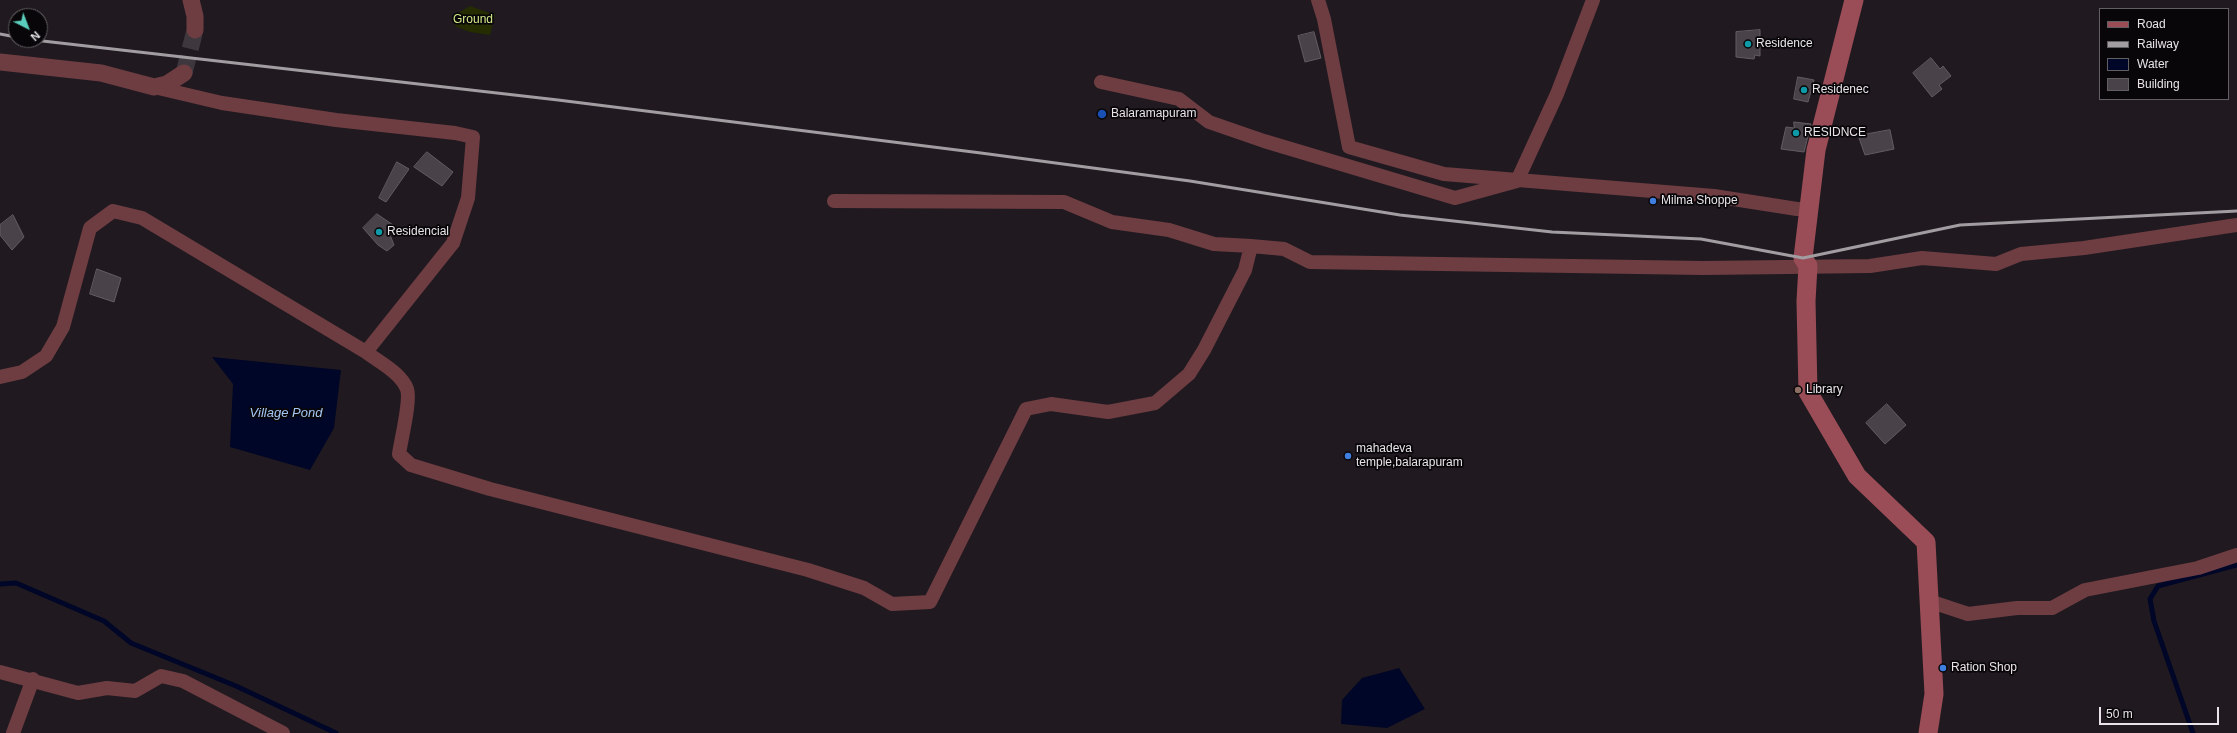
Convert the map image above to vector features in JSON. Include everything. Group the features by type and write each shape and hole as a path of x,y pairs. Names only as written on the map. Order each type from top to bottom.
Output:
{"main road":[{"path":"1854,0 1816,150 1803,258 1808,266 1806,301 1808,392 1857,476 1926,542 1934,694 1928,733"}],"street":[{"path":"191,0 195,16 195,30"},
{"path":"1318,0 1324,19 1348,147 1444,174 1714,196 1797,209 1810,209"},
{"path":"1101,82 1179,99 1209,122 1264,141 1455,198 1516,181 1557,94 1593,0"},
{"path":"0,62 101,73 222,103 336,120 454,133 473,137 468,198 453,243 366,352"},
{"path":"154,87 167,84 184,73"},
{"path":"834,201 1064,202 1112,222 1169,230 1214,244 1284,249 1310,262 1703,268 1870,266 1922,258 1996,264 2022,254 2084,248 2237,226"},
{"path":"0,377 22,372 46,356 63,327 90,228 113,211 142,218 366,352 398,376 408,390 408,404 399,454 411,465 490,489 808,570 864,588 892,604 930,602 1026,409 1052,404 1108,412 1155,403 1189,374 1204,350 1245,270 1251,246"},
{"path":"1929,601 1968,614 2017,608 2052,608 2085,590 2198,568 2237,555"},
{"path":"0,672 33,679 78,693 107,688 135,691 161,676 183,681 283,733"},
{"path":"13,733 33,679"}],"green space":[{"name":"Ground","path":"470,6 495,15 490,35 470,32 455,26 458,13"}],"water":[{"name":"Village Pond","path":"212,357 341,370 334,428 310,470 230,447 233,384"},
{"path":"1399,668 1425,709 1387,728 1341,724 1342,700 1362,678"}],"building":[{"name":"Residence","path":"1760,30 1760,56 1755,55 1754,59 1736,57 1736,32"},
{"path":"1314,32 1321,58 1305,62 1298,36"},
{"path":"1931,58 1940,69 1943,66 1951,76 1939,85 1942,89 1932,97 1913,73"},
{"name":"Residenec","path":"1798,77 1814,80 1808,102 1794,99"},
{"name":"RESIDNCE","path":"1794,122 1811,124 1804,152 1781,149 1786,127 1794,128"},
{"path":"1890,130 1894,149 1865,155 1859,138 1867,134"},
{"path":"427,152 453,172 442,186 414,167"},
{"path":"397,162 409,169 386,202 379,198"},
{"name":"Residencial","path":"377,214 396,227 390,235 394,245 387,251 378,245 363,228"},
{"path":"13,215 24,237 12,250 0,235 0,225"},
{"path":"97,269 121,278 114,302 90,294"},
{"path":"1887,404 1906,425 1885,444 1866,423"}],"waterway":[{"path":"2193,733 2154,621 2150,599 2158,586 2237,565"},
{"path":"0,584 16,583 104,621 131,643 236,686 336,733"}],"tunnel":[{"path":"184,73 195,30"}],"railway":[{"path":"0,34 8,36"},
{"path":"48,42 558,100 981,153 1190,181 1400,215 1552,232 1701,239 1803,258 1960,225 2237,211"}],"place":[{"name":"Residence","path":"1748,44"},
{"name":"Residenec","path":"1804,90"},
{"name":"Balaramapuram","path":"1102,114"},
{"name":"RESIDNCE","path":"1796,133"},
{"name":"Milma Shoppe","path":"1653,201"},
{"name":"Residencial","path":"379,232"},
{"name":"Library","path":"1798,390"},
{"name":"mahadeva temple,balarapuram","path":"1348,456"},
{"name":"Ration Shop","path":"1943,668"}]}
